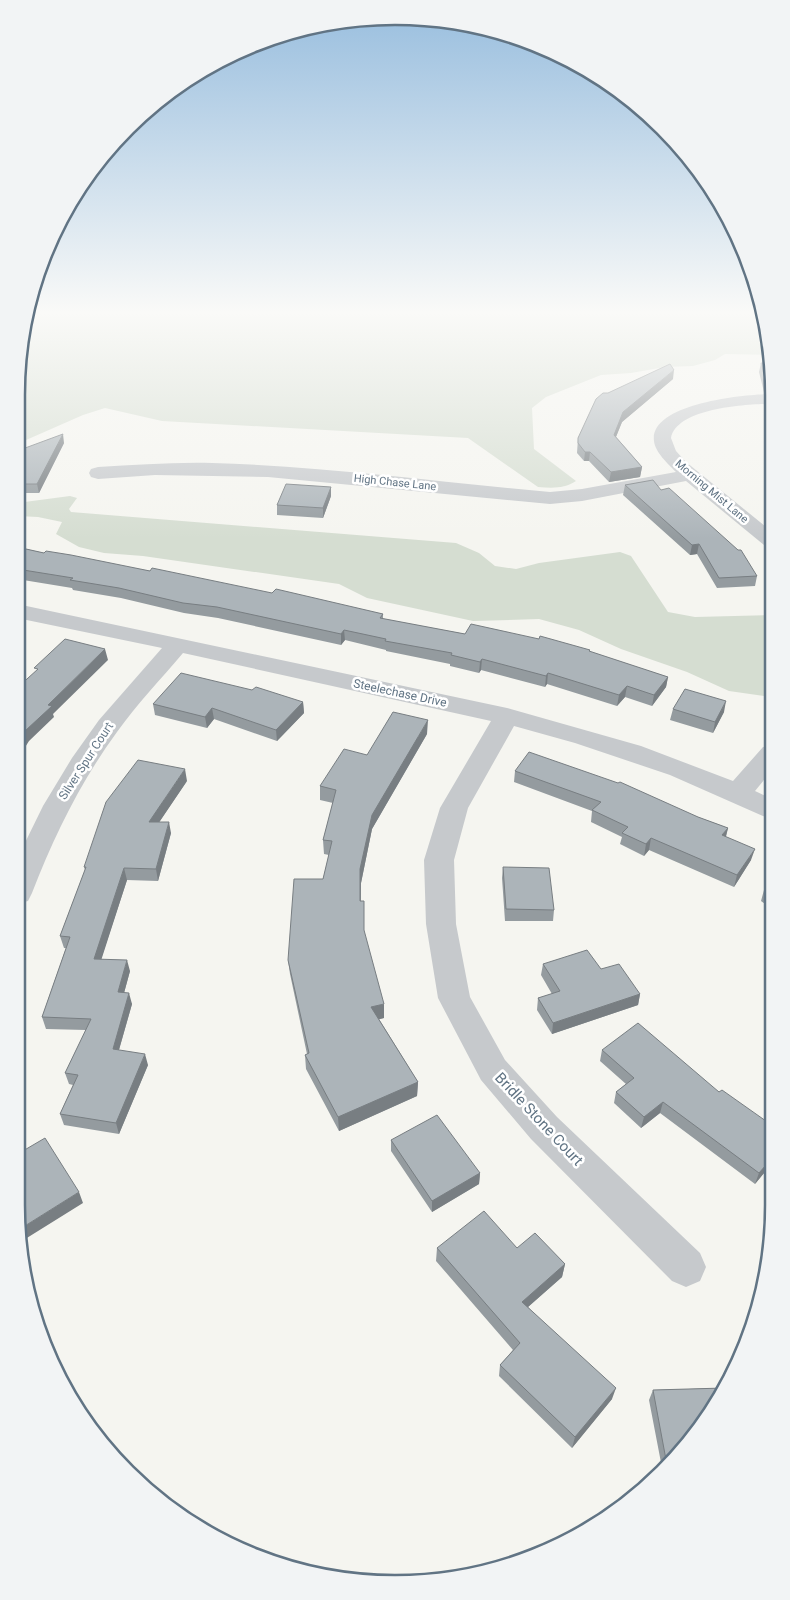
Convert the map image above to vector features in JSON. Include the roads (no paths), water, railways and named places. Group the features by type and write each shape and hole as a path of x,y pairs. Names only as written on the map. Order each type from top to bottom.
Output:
{"street":[{"name":"Morning Mist Lane","path":"765,398 732,400 709,405 692,411 667,428 663,434 665,447 690,475 765,535"},
{"name":"High Chase Lane","path":"98,473 155,467 342,476 550,498 582,495 690,475"},
{"name":"Steelechase Drive","path":"25,613 178,644 507,716 580,734 655,758 738,793 765,807"},
{"name":"Silver Spur Court","path":"25,874 67,788 90,750 178,644"},
{"name":"Bridle Stone Court","path":"507,716 454,808 439,860 441,924 454,998 493,1070 499,1077 544,1128 686,1267"},
{"path":"738,793 765,762"}]}
